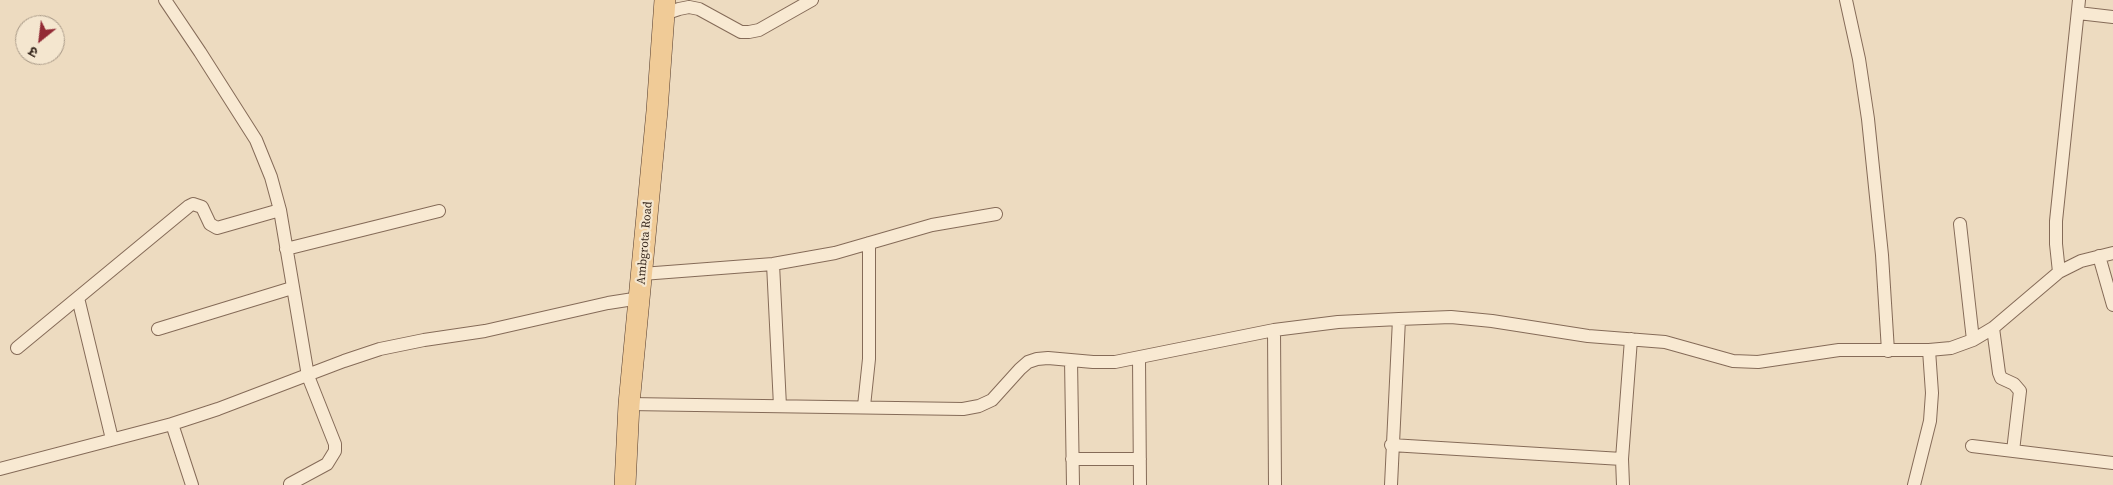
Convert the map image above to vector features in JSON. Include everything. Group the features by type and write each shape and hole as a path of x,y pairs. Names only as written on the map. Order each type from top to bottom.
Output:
{"main road":[{"name":"Ambgrota Road","path":"625,485 629,404 657,111 664,7"}],"street":[{"path":"165,0 256,140 271,177 280,210 308,376 335,444 335,451 326,464 290,484"},
{"path":"664,7 689,7 711,14 741,32 759,30 812,0"},
{"path":"1846,0 1859,59 1868,119 1882,255 1888,351"},
{"path":"2059,272 2056,221 2079,0"},
{"path":"2078,14 2113,17"},
{"path":"17,348 193,204 202,207 210,224 217,228 280,210"},
{"path":"286,249 439,212"},
{"path":"642,274 773,264 835,253 932,225 996,214"},
{"path":"1960,224 1973,340"},
{"path":"864,406 869,359 869,243"},
{"path":"629,404 864,406 963,409 979,406 992,400 1020,369 1028,362 1037,359 1108,362 1139,358 1274,330 1338,322 1399,319 1451,317 1484,320 1588,336 1665,342 1733,360 1750,362 1839,350 1888,351 1951,348 1973,340 1993,328 2059,272 2081,261 2113,253"},
{"path":"2099,256 2113,305"},
{"path":"773,264 780,406"},
{"path":"158,329 292,288"},
{"path":"78,298 112,439"},
{"path":"0,469 172,424 380,349 490,330 608,303 640,298"},
{"path":"1391,485 1391,445 1399,319"},
{"path":"1993,328 2001,378 2014,384 2020,391 2013,451"},
{"path":"1274,330 1275,485"},
{"path":"1623,485 1622,459 1631,339"},
{"path":"1914,485 1930,421 1932,393 1929,350"},
{"path":"1139,358 1140,485"},
{"path":"1071,360 1072,485"},
{"path":"172,424 192,485"},
{"path":"1391,445 1622,459"},
{"path":"1972,446 2113,463"},
{"path":"1072,460 1140,459"}]}
